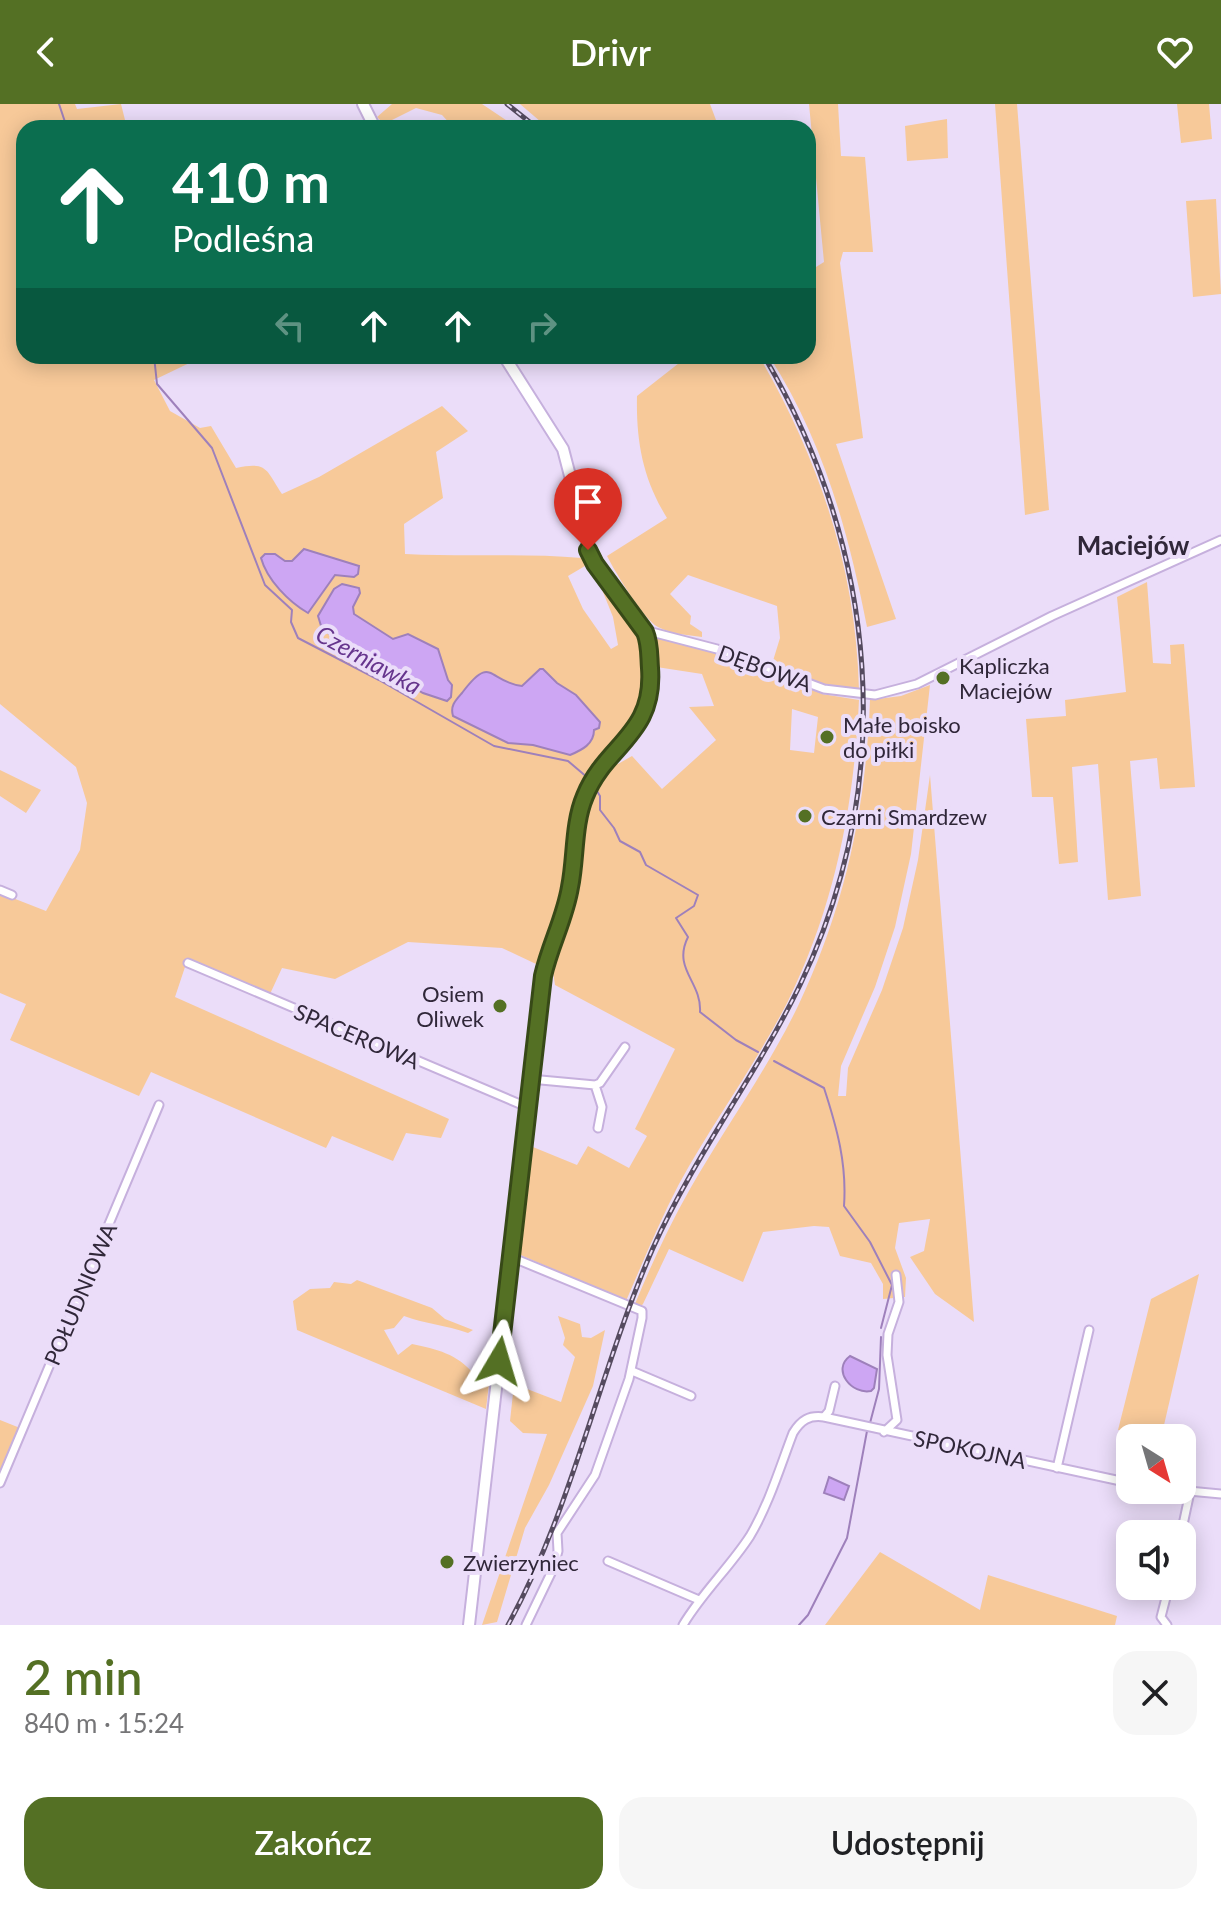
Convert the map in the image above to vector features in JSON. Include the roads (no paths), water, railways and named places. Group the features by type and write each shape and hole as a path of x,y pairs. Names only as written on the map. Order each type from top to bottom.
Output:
{"street":[{"path":"469,1625 541,984 551,943 566,909 585,795 638,724 648,704 651,682 649,642 644,630 591,556 563,449 509,364"},
{"name":"DĘBOWA","path":"644,630 717,649 824,689 863,695 889,693 917,684 1052,616 1221,540"},
{"path":"649,642 668,635"},
{"path":"0,890 12,895"},
{"name":"SPACEROWA","path":"188,963 527,1107"},
{"path":"530,1079 595,1085 600,1083 625,1047"},
{"path":"595,1085 602,1107 598,1128"},
{"name":"POŁUDNIOWA","path":"0,1483 159,1105"},
{"path":"511,1257 642,1311 632,1371 595,1475 557,1533 558,1551 553,1569 526,1625"},
{"path":"896,1275 899,1302 888,1334 887,1355 897,1420 908,1436"},
{"path":"1057,1468 1089,1330"},
{"path":"632,1371 691,1396"},
{"path":"824,1417 829,1411 835,1386"},
{"name":"SPOKOJNA","path":"699,1600 750,1536 793,1433 800,1422 809,1417 824,1417 1116,1480"},
{"path":"884,1432 897,1420"},
{"path":"1196,1492 1221,1494"},
{"path":"608,1561 699,1600 683,1625"},
{"path":"1165,1600 1161,1617 1167,1625"}],"water":[{"path":"304,549 359,566 358,574 354,577 335,575 308,613 280,590 261,558 265,554 275,554 285,561 292,561"},
{"path":"342,584 359,588 354,614 393,639 408,634 438,649 452,685 451,697 447,701 423,693 322,629 318,616 334,589"},
{"path":"540,669 576,695 600,722 590,743 579,751 570,755 533,745 508,743 453,716 455,701 479,674 490,673 522,686"},
{"path":"850,1356 877,1369 871,1391 857,1389 846,1380 843,1368"},
{"path":"829,1477 849,1486 844,1500 824,1493"}],"waterway":[{"name":"Czerniawka","path":"59,104 64,120"},
{"name":"Czerniawka","path":"155,364 157,384 212,448 265,585 292,610 291,622 298,638 494,746 568,761 588,778"},
{"name":"Czerniawka","path":"595,788 600,796 600,810 620,841 640,852 646,865 698,895 694,906 676,918 688,937 683,958 697,992 700,1012 736,1040 758,1052"},
{"name":"Czerniawka","path":"774,1061 824,1088 840,1146 844,1206 870,1242 892,1285 881,1328"},
{"name":"Czerniawka","path":"870,1423 879,1389 881,1337"},
{"name":"Czerniawka","path":"799,1625 808,1615 847,1538 867,1431"}],"railway":[{"path":"507,104 527,120"},
{"path":"508,1625 550,1534 653,1248 687,1181 800,985 832,907 852,827 862,746 862,666 852,586 832,507 802,431 768,364"}],"place":[{"name":"Kapliczka Maciejów","path":"943,678"},
{"name":"Małe boisko do piłki","path":"827,737"},
{"name":"Czarni Smardzew","path":"805,816"},
{"name":"Osiem Oliwek","path":"500,1006"},
{"name":"Zwierzyniec","path":"447,1562"}],"district":[{"name":"Maciejów","path":"1133,545"}]}
